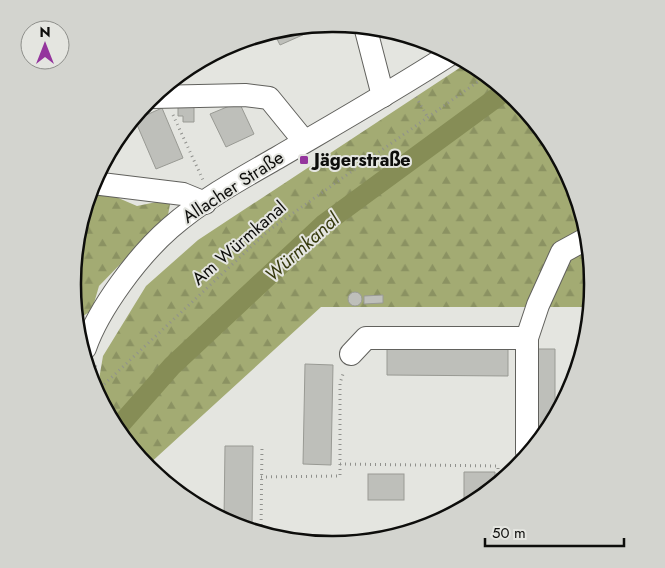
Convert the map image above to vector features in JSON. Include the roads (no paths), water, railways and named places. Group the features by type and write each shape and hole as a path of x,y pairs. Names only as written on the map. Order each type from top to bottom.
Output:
{"street":[{"path":"367,35 383,96"},
{"name":"Allacher Straße","path":"92,352 89,337 115,293 143,256 170,228 205,202 444,58"},
{"path":"165,97 245,95 269,98 304,141"},
{"path":"102,184 183,194 205,202"},
{"path":"527,444 527,338 538,305 562,252 580,242"},
{"path":"351,354 366,338 527,338"}],"waterway":[{"name":"Würmkanal","path":"122,423 172,366 324,224 499,96"}],"place":[{"name":"Jägerstraße","path":"304,160"}]}
